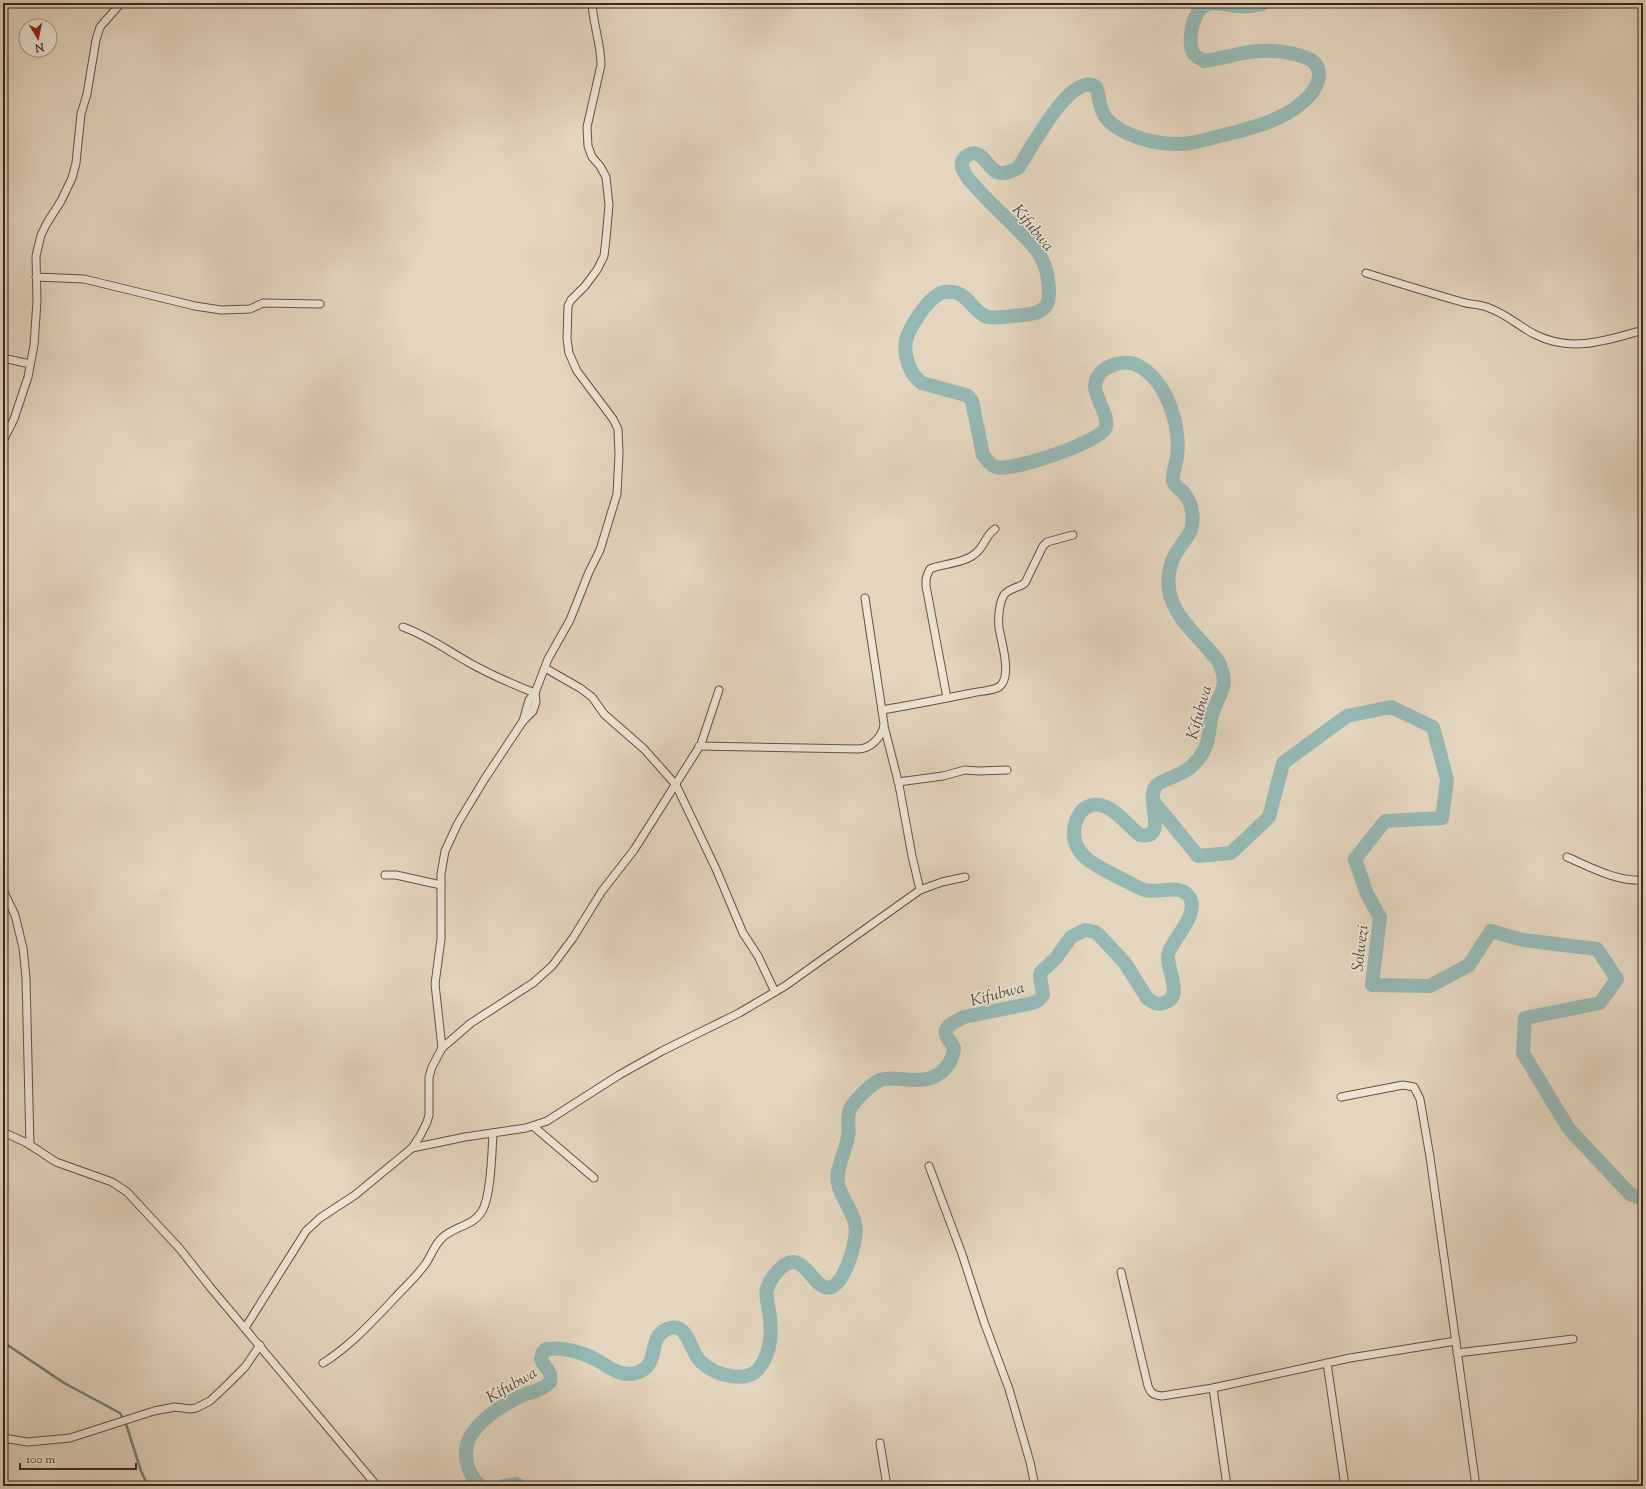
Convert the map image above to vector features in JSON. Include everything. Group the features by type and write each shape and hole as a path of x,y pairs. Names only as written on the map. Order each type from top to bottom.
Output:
{"street":[{"path":"3,441 22,400 34,345 37,301 36,256 41,235 61,201 72,178 76,163 81,114 87,94 96,40 100,27 121,3"},
{"path":"442,1048 435,984 441,939 441,885 443,858 448,841 472,799 523,721 529,700 535,693 545,668 570,620 589,572 600,550 617,494 619,454 618,429 613,419 577,371 569,353 567,339 568,306 597,270 604,256 609,212 606,177 600,166 592,157 588,146 587,127 601,65 601,55 593,18 592,3"},
{"path":"1366,273 1465,303 1488,307 1503,314 1534,334 1557,344 1572,345 1607,341 1643,330"},
{"path":"36,277 84,279 195,306 221,310 250,309 263,303 320,304"},
{"path":"3,358 30,364"},
{"path":"947,698 932,624 926,578 930,570 935,567 972,557 981,548 991,531 995,529"},
{"path":"882,710 997,688 1000,686 1004,678 1005,651 999,627 999,618 1004,596 1009,590 1025,583 1043,546 1047,542 1074,535"},
{"path":"866,598 884,724 898,782 920,890"},
{"path":"403,627 423,636 492,675 535,693"},
{"path":"545,668 592,696 604,714 644,749 676,785 716,869 743,933 758,956 774,992"},
{"path":"245,1328 306,1231 320,1218 355,1195 412,1148 427,1122 429,1114 429,1077 432,1067 442,1048 471,1024 533,984 552,966 602,891 634,850 700,746 719,690"},
{"path":"700,746 863,749 881,734 884,724"},
{"path":"898,782 943,776 965,770 1007,770"},
{"path":"1567,857 1607,874 1643,880"},
{"path":"385,875 396,875 441,885"},
{"path":"412,1148 534,1126 556,1116 619,1075 662,1051 739,1013 774,992 920,890 942,882 965,877"},
{"path":"3,890 14,915 23,948 26,978 30,1144"},
{"path":"1341,1097 1403,1085 1414,1087 1420,1100 1430,1157 1476,1486"},
{"path":"534,1126 594,1178"},
{"path":"3,1132 30,1144 56,1162 112,1182 127,1192 180,1249 377,1486"},
{"path":"323,1362 344,1349 413,1279 425,1265 442,1238 449,1232 477,1218 483,1210 487,1199 493,1133"},
{"path":"929,1166 962,1254 984,1322 1009,1389 1030,1462 1034,1486"},
{"path":"1121,1272 1148,1386 1151,1393 1162,1396 1213,1388 1327,1363 1456,1341"},
{"path":"1457,1353 1574,1339"},
{"path":"3,1438 28,1442 70,1438 166,1408 190,1409 201,1406 210,1401 244,1367 260,1345"},
{"path":"1327,1363 1345,1486"},
{"path":"1213,1388 1227,1486"},
{"path":"880,1443 887,1486"}],"waterway":[{"name":"Kifubwa","path":"481,1486 469,1470 466,1457 467,1446 471,1436 486,1418 496,1410 517,1398 542,1388 550,1382 551,1378 549,1372 541,1359 543,1352 546,1349 564,1349 580,1353 591,1357 613,1370 624,1374 630,1374 644,1369 649,1364 657,1339 661,1333 667,1329 678,1328 682,1330 688,1338 695,1354 701,1362 714,1371 739,1377 747,1376 760,1367 767,1354 771,1333 766,1292 769,1283 775,1274 782,1267 789,1263 795,1262 805,1268 818,1283 829,1288 835,1285 840,1279 849,1262 856,1231 853,1217 840,1191 837,1178 839,1166 847,1142 848,1116 852,1106 859,1097 880,1080 893,1078 922,1080 935,1076 946,1068 953,1055 954,1048 947,1037 946,1030 954,1022 964,1017 1033,1003 1039,1000 1043,995 1040,976 1041,972 1056,958 1071,937 1085,930 1095,932 1099,935 1125,963 1147,998 1152,1002 1158,1004 1163,1003 1170,1000 1173,995 1174,988 1168,958 1169,952 1189,918 1192,904 1190,898 1186,893 1175,889 1145,890 1134,886 1095,865 1082,855 1075,841 1074,832 1080,813 1085,808 1093,805 1101,805 1115,812 1140,835 1149,835 1154,831 1154,790 1158,784 1180,774 1189,768 1202,754 1206,746 1212,715 1224,683 1224,677 1218,661 1182,618 1171,599 1169,589 1169,572 1172,562 1190,532 1193,517 1188,499 1173,481 1178,445 1177,432 1170,405 1156,381 1137,365 1124,363 1111,366 1105,369 1096,379 1095,386 1097,397 1106,419 1105,429 1099,435 1087,442 1035,461 1018,465 996,467 990,464 983,455 972,401 968,396 919,381 911,371 905,344 908,334 916,319 927,304 933,298 945,292 958,293 980,313 991,317 1033,314 1040,311 1048,302 1049,286 1044,262 1031,242 967,177 963,170 962,162 968,155 973,153 981,156 993,170 1000,173 1018,168 1041,130 1063,101 1075,90 1086,85 1096,87 1102,111 1113,125 1131,135 1152,141 1173,144 1198,142 1245,130 1276,119 1286,114 1304,101 1316,87 1319,75 1316,65 1307,58 1277,51 1255,51 1204,61 1195,56 1192,51 1191,31 1195,17 1203,7 1212,3 1236,6 1254,6 1264,3"},
{"name":"Solwezi","path":"1153,801 1198,856 1231,853 1269,817 1283,763 1347,716 1391,707 1433,727 1447,780 1442,818 1385,821 1355,859 1367,894 1380,917 1372,985 1430,986 1469,965 1491,931 1523,940 1597,949 1617,979 1600,1003 1525,1018 1523,1053 1569,1129 1630,1194 1643,1199"},
{"path":"3,1342 64,1383 120,1413 126,1424 141,1471 148,1486"},
{"name":"Kifubwa","path":"503,1486 516,1484 520,1486"}]}
